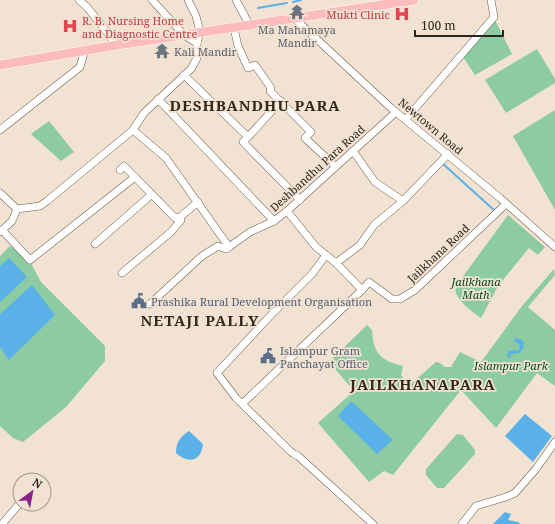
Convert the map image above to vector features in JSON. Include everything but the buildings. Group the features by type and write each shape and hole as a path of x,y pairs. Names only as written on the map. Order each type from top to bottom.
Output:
{"main road":[{"path":"0,65 200,32 250,26 366,4 414,0"}],"street":[{"path":"78,0 87,7 117,45"},
{"path":"152,0 184,35 197,43"},
{"path":"17,209 40,206 47,201 133,130 144,112 191,69 197,58 197,43 200,32 196,16 188,0"},
{"path":"236,0 250,26"},
{"path":"406,119 494,17 491,0"},
{"name":"Newtown Road","path":"294,18 396,112 448,154 554,245"},
{"path":"234,28 238,46 248,68 255,65 270,88 270,91 311,132 305,138 335,166"},
{"path":"0,130 80,66 85,50"},
{"path":"184,75 248,137"},
{"path":"158,99 274,221"},
{"path":"280,101 243,142 300,200"},
{"name":"Deshbandhu Para Road","path":"229,248 250,232 274,221 287,211 396,112"},
{"path":"133,130 166,158 229,248"},
{"path":"353,151 375,182 403,201"},
{"path":"336,263 360,245 374,224 403,201 448,154"},
{"path":"120,170 124,166 175,218 180,216 198,202"},
{"path":"17,209 12,221 1,231 30,260 135,177"},
{"path":"0,192 17,209"},
{"path":"95,244 151,195"},
{"name":"Jailkhana Road","path":"362,290 369,282 392,299 400,299 415,290 506,204"},
{"path":"244,403 362,290 336,263 316,247 287,211"},
{"path":"122,273 171,232 182,220 180,216"},
{"path":"150,304 202,256 218,246 226,249 229,248"},
{"path":"326,255 312,274 269,317 217,373 236,398 290,451 298,456 373,524"},
{"path":"462,524 476,506 516,493 554,447"},
{"path":"2,524 12,512"}],"green space":[{"path":"495,20 512,54 475,75 463,57"},
{"path":"537,49 555,79 555,83 506,113 485,80"},
{"path":"555,110 555,210 513,136"},
{"path":"49,121 74,152 61,161 31,134"},
{"name":"Jailkhana Math","path":"508,215 545,247 538,255 529,248 498,286 481,318 461,301 456,293 456,286"},
{"path":"10,246 26,254 41,282 105,346 105,361 66,407 23,442 13,438 0,426 0,256"},
{"name":"Islampur Park","path":"554,269 555,275 528,307 555,330 555,386 537,373 496,428 461,390 393,475 384,471 369,482 318,423 354,391 329,362 367,325 372,330 376,350 389,362 403,366 401,375 405,380 412,383 436,362 445,367 451,367 460,352 481,362 522,306"},
{"path":"457,434 463,435 475,450 475,454 444,488 437,488 426,475 426,469"}],"water":[{"path":"9,258 27,277 0,302 0,266"},
{"path":"32,285 55,315 9,360 0,347 0,314"},
{"path":"515,338 522,340 524,343 523,349 519,353 510,354 511,357 509,358 507,356 509,351 519,350 520,348 519,344 514,341"},
{"path":"351,401 393,440 377,454 338,416"},
{"path":"525,414 552,436 533,462 505,436"},
{"path":"189,431 203,444 200,455 197,458 189,460 176,453 179,440"},
{"path":"505,512 511,514 508,520 518,522 520,524 493,524"}],"waterway":[{"path":"293,2 301,0"},
{"path":"258,8 287,3"},
{"path":"442,163 495,211"}],"place":[{"name":"Ma Mahamaya Mandir","path":"297,12"},
{"name":"Mukti Clinic","path":"402,14"},
{"name":"R. B. Nursing Home and Diagnostic Centre","path":"70,26"},
{"name":"Kali Mandir","path":"162,51"},
{"name":"Prashika Rural Development Organisation","path":"139,301"},
{"name":"Islampur Gram Panchayat Office","path":"268,356"}],"district":[{"name":"DESHBANDHU PARA","path":"255,105"},
{"name":"NETAJI PALLY","path":"200,320"},
{"name":"JAILKHANAPARA","path":"423,384"}]}
